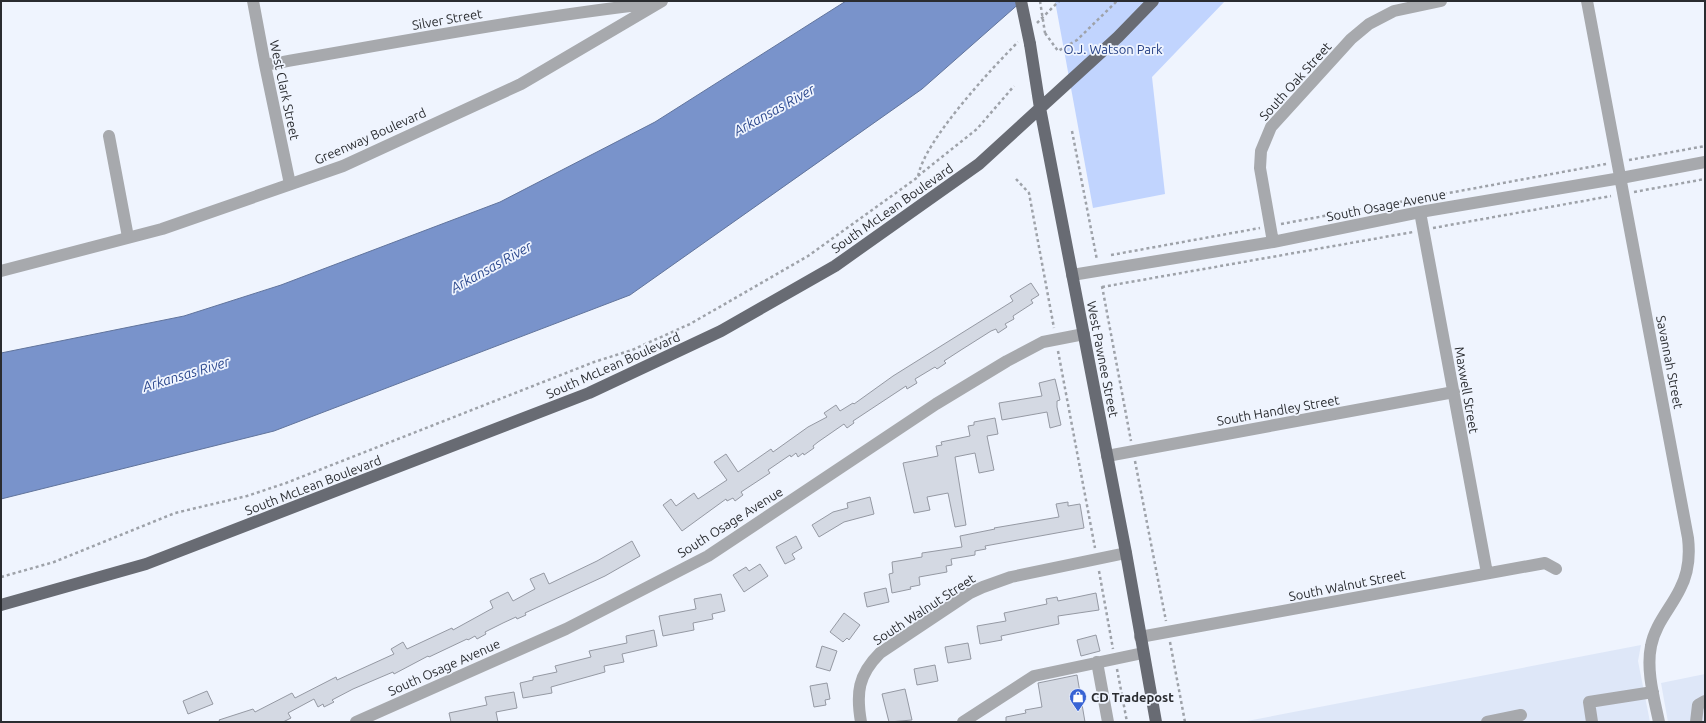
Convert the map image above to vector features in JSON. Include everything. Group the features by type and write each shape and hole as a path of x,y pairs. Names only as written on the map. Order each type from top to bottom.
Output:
{"main road":[{"name":"West Pawnee Street","path":"1021,1 1026,41 1126,553 1156,722"},
{"name":"South McLean Boulevard","path":"1,605 146,564 589,393 714,334 835,266 979,164 1118,37 1153,1"}],"street":[{"name":"West Clark Street","path":"253,1 290,184"},
{"name":"South Oak Street","path":"1273,242 1260,168 1261,150 1270,127 1351,39 1369,24 1394,11 1441,1"},
{"name":"Savannah Street","path":"1587,1 1682,500 1689,551 1686,574 1681,588 1657,626 1651,646 1649,658 1653,692 1659,722"},
{"name":"Silver Street","path":"265,65 506,24 594,10 661,2"},
{"name":"Greenway Boulevard","path":"1,270 162,228 343,166 521,84 661,2"},
{"path":"109,136 128,237"},
{"name":"South Osage Avenue","path":"1072,275 1273,242 1420,212 1621,178 1705,162"},
{"name":"Maxwell Street","path":"1420,212 1487,573"},
{"name":"South Osage Avenue","path":"356,722 566,629 708,556 949,396 1013,358 1043,342 1084,334"},
{"name":"South Handley Street","path":"1107,456 1454,392"},
{"name":"South Walnut Street","path":"861,722 858,697 859,686 868,667 880,653 970,594 983,587 1011,577 1126,553"},
{"name":"South Walnut Street","path":"1140,637 1545,563 1556,569"},
{"path":"963,722 1034,676 1144,653"},
{"path":"1097,662 1108,722"},
{"path":"1592,722 1589,702 1653,692"},
{"path":"1696,722 1698,705 1705,701"},
{"path":"1487,722 1521,715"}],"path":[{"path":"1040,1 1045,33 1058,52 1077,40 1117,1"},
{"path":"1033,27 1059,1"},
{"path":"918,177 919,167 935,140 963,103 989,71 1026,41"},
{"path":"1,577 54,562 175,513 246,496 286,483 594,362 632,350 690,324 808,256 918,177 977,129 1014,86"},
{"path":"1072,131 1185,722"},
{"path":"1431,196 1705,146"},
{"path":"1016,179 1030,193 1126,722"},
{"path":"1102,287 1705,179"},
{"path":"1096,258 1408,201"}],"shaded area":[{"path":"1641,645 1638,661 1650,722 1242,722"},
{"path":"1705,674 1705,722 1668,722 1661,683"}],"green space":[{"name":"O.J. Watson Park","path":"1055,1 1225,1 1152,77 1165,194 1093,208"}],"water":[{"name":"Arkansas River","path":"846,1 1022,1 922,89 630,295 274,431 1,499 1,353 184,316 281,285 500,202 655,122"}],"building":[{"path":"1031,283 1039,295 1031,300 1033,303 1013,316 1014,319 1005,324 1007,327 998,333 996,329 991,331 944,361 946,363 937,369 935,367 915,379 917,383 907,389 906,386 853,421 854,423 847,428 844,424 818,442 813,446 814,448 804,455 803,453 798,457 796,453 791,457 790,455 768,470 770,473 741,492 743,495 735,501 733,498 727,501 726,499 682,531 663,505 671,499 676,506 694,493 698,499 727,480 714,462 726,454 738,472 771,449 773,452 808,427 827,417 824,413 836,405 840,411 853,403 854,404 893,376 1013,301 1010,296"},
{"path":"1055,379 1060,400 1057,401 1057,407 1061,425 1050,428 1047,412 1002,420 999,403 1042,396 1039,383"},
{"path":"995,418 998,434 987,436 994,470 979,473 975,453 955,457 966,525 955,527 948,493 927,497 930,510 914,513 903,463 938,456 936,446 942,445 941,442 970,436 968,426 974,425 974,422"},
{"path":"870,497 874,514 844,522 819,537 812,525 833,512 848,508 847,503"},
{"path":"1068,502 1068,506 1080,504 1084,528 985,546 986,549 975,551 975,555 951,559 952,565 946,566 947,572 919,577 920,585 910,587 911,589 892,593 889,574 893,573 892,562 922,557 922,553 962,547 960,536 995,529 994,528 1059,517 1056,504"},
{"path":"796,536 802,548 792,554 795,559 785,564 776,547"},
{"path":"632,541 640,556 605,576 525,613 526,615 517,619 516,617 503,623 485,632 486,634 477,639 475,636 468,640 467,639 429,657 428,656 394,674 393,672 353,689 332,700 334,702 324,707 323,704 318,707 314,699 288,713 291,718 283,722 220,722 219,720 253,709 255,712 292,693 295,698 336,677 337,680 394,654 391,649 403,642 407,649 452,628 453,630 493,608 490,601 508,592 513,601 535,589 530,579 544,573 549,584 597,561"},
{"path":"760,564 768,576 744,592 733,575 746,567 749,571"},
{"path":"886,588 889,602 867,607 864,593"},
{"path":"1096,593 1099,610 1058,616 1059,624 1001,636 1002,640 980,644 977,626 1006,621 1004,613 1047,604 1046,599 1057,597 1058,601"},
{"path":"721,594 725,611 712,614 713,619 693,623 694,630 663,636 659,616 696,609 694,599"},
{"path":"844,613 860,625 849,640 847,638 843,642 830,632"},
{"path":"654,630 657,646 622,654 624,662 604,666 605,672 551,687 552,693 523,698 520,683 533,680 533,677 557,672 555,666 591,657 589,651 627,643 626,636"},
{"path":"1096,635 1100,651 1081,656 1077,640"},
{"path":"968,643 971,659 948,663 945,647"},
{"path":"822,646 837,651 830,671 816,667"},
{"path":"935,665 938,681 917,685 914,669"},
{"path":"1077,675 1085,722 1006,722 1006,717 1026,713 1025,710 1042,707 1038,683"},
{"path":"827,683 830,699 825,700 826,705 814,707 810,686"},
{"path":"905,689 912,720 889,722 882,694"},
{"path":"207,691 213,704 188,714 183,701"},
{"path":"514,692 517,708 496,712 498,722 451,722 449,713 487,705 485,697"}],"place":[{"name":"CD Tradepost","path":"1078,712"}]}
